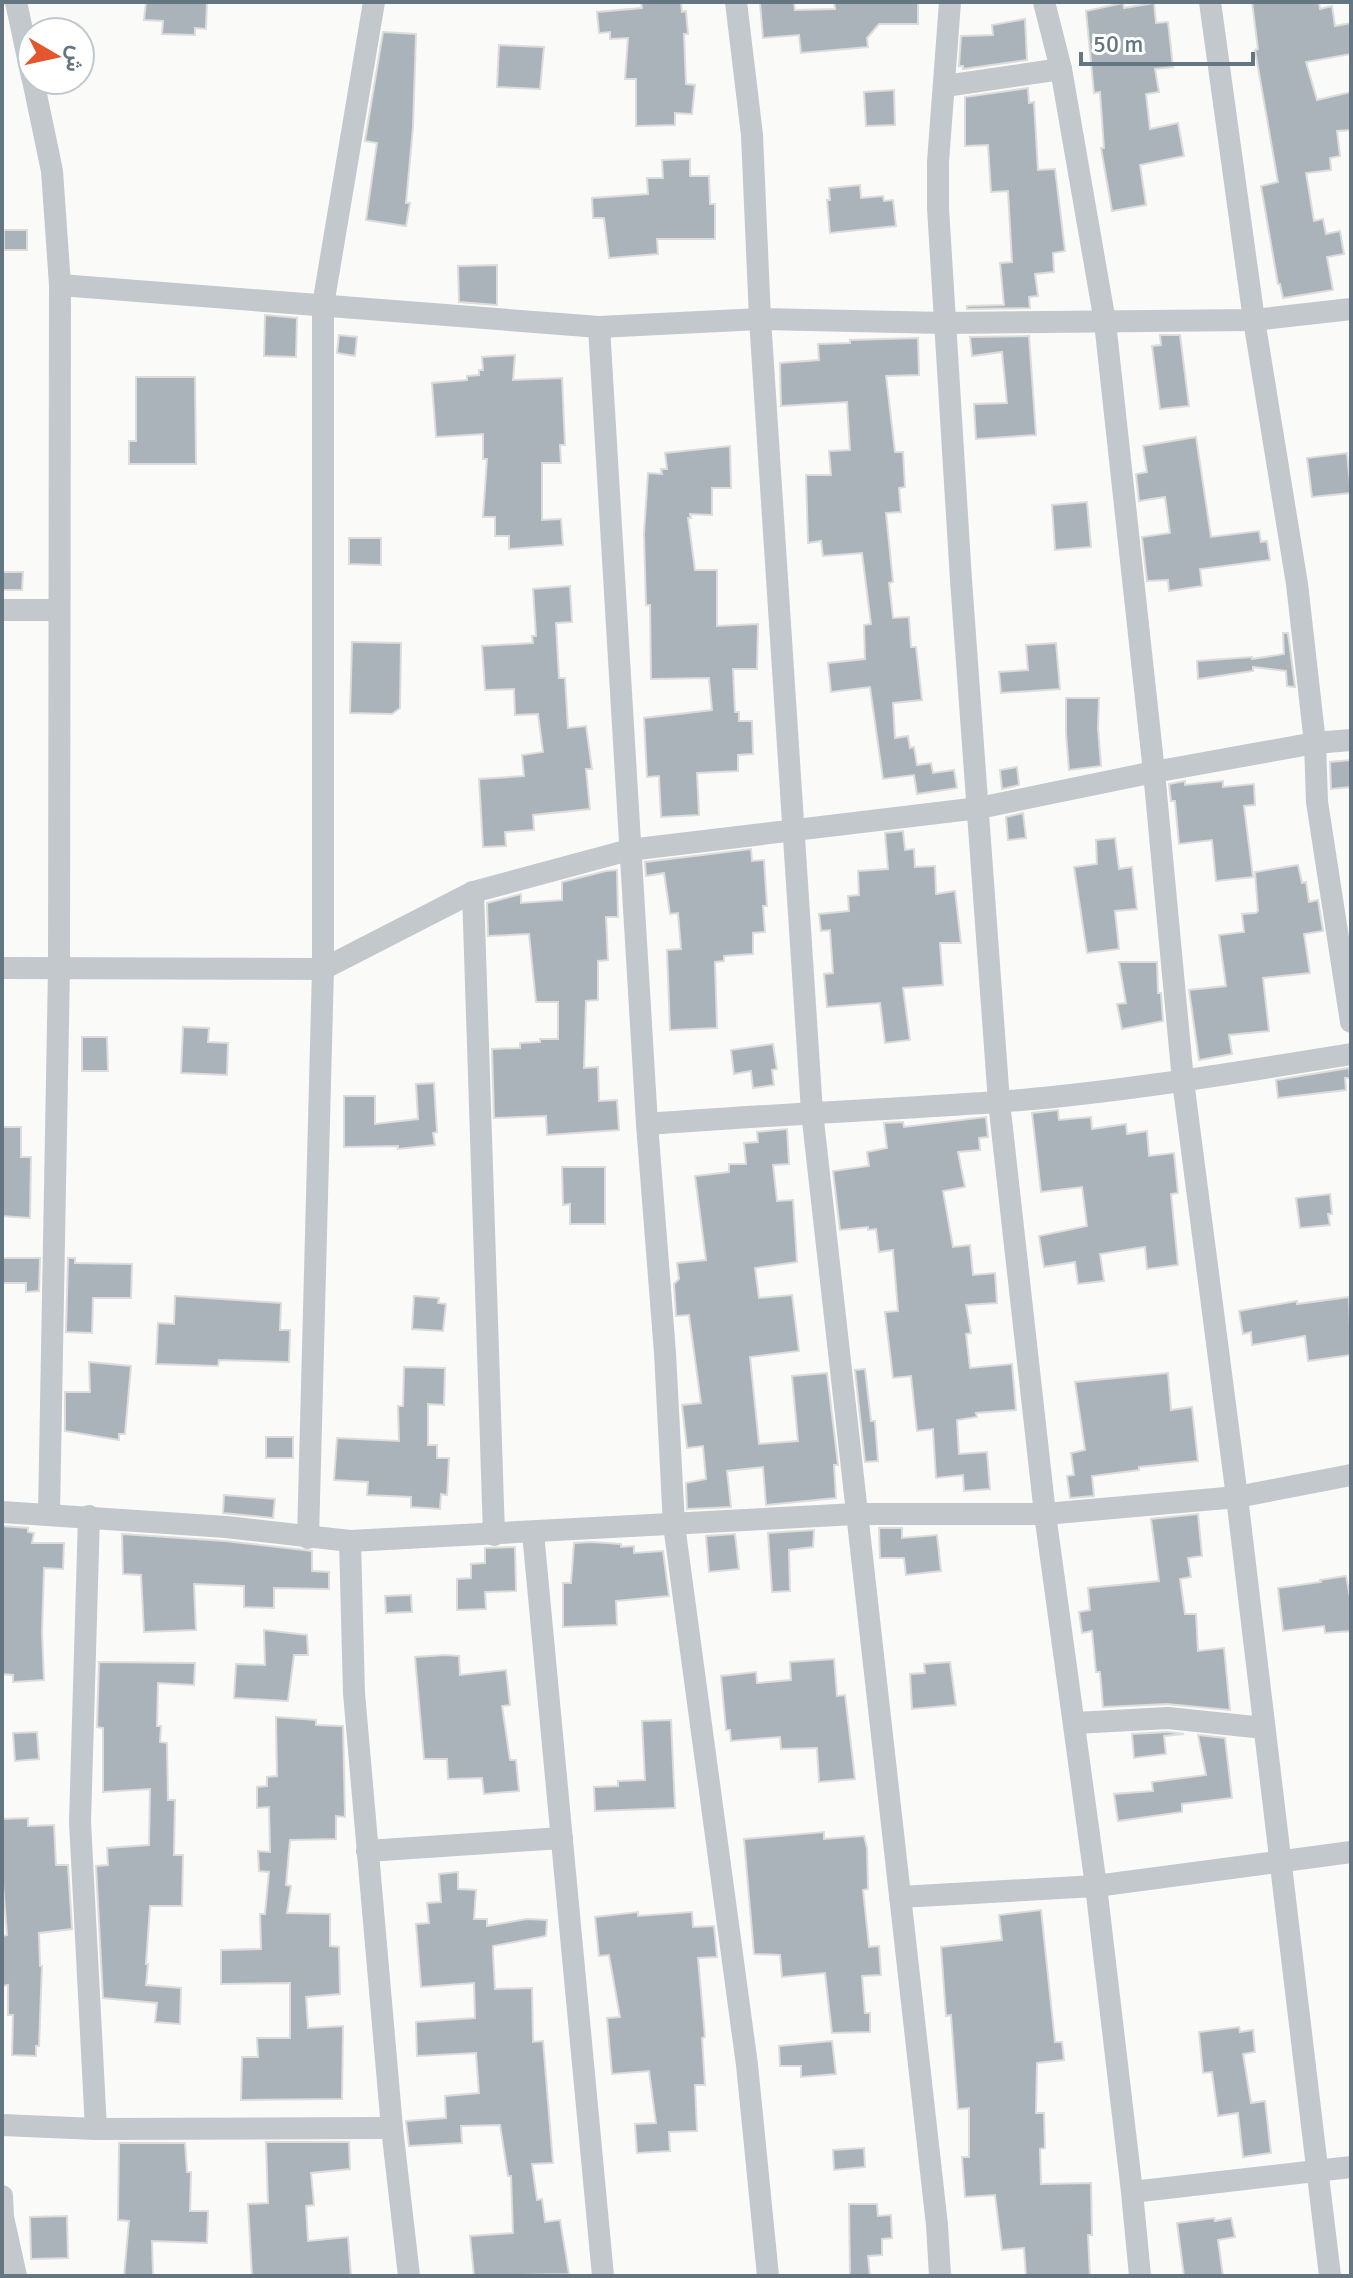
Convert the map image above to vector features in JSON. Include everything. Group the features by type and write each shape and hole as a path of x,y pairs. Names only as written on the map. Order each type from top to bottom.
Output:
{"street":[{"path":"308,1538 323,969 323,305 374,2"},
{"path":"736,2 752,135 760,319 812,1112 937,2225 940,2276"},
{"path":"950,2 938,162 944,323 999,1102 1045,1514 1096,1886 1140,2276"},
{"path":"1044,2 1061,69 1105,322 1154,772 1183,1081 1237,1497 1330,2276"},
{"path":"1210,2 1254,320 1297,584 1315,743 1317,802 1351,1022"},
{"path":"945,86 1061,69"},
{"path":"36,96 52,171 60,285 59,969 49,1514"},
{"path":"60,285 599,327 760,319 944,323 1254,320 1351,309"},
{"path":"599,327 629,850 665,1353 674,1525 747,2065 768,2276"},
{"path":"2,610 59,610"},
{"path":"2,968 323,969 473,892 629,850 979,808 1154,772 1315,743 1351,740"},
{"path":"473,892 494,1535"},
{"path":"647,1124 999,1102 1183,1081 1351,1054"},
{"path":"2,1512 226,1527 350,1541 856,1514 1045,1514 1237,1497 1351,1475"},
{"path":"89,1516 80,1822 96,2129"},
{"path":"533,1533 603,2276"},
{"path":"350,1541 354,1693 392,2128 409,2276"},
{"path":"1075,1723 1168,1718 1264,1728"},
{"path":"367,1851 562,1838"},
{"path":"900,1897 1096,1886 1351,1852"},
{"path":"2,2125 96,2129 392,2128"},
{"path":"1132,2192 1351,2167"},
{"path":"2,2196 3,2217 16,2276"}],"building":[{"path":"146,2 207,2 206,29 195,28 195,35 162,34 163,21 144,20"},
{"path":"641,2 681,2 682,12 686,11 686,84 695,85 692,114 675,113 675,125 636,126 636,79 625,79 628,38 610,39 610,32 599,33 597,12 642,8"},
{"path":"794,2 795,10 835,9 834,2 918,2 918,24 879,24 867,38 868,47 801,53 799,35 763,38 760,3"},
{"path":"1252,2 1319,2 1320,9 1332,6 1335,26 1351,23 1351,54 1306,62 1317,100 1351,92 1351,130 1337,131 1340,156 1330,158 1331,170 1306,173 1314,221 1323,219 1326,234 1340,231 1344,254 1327,257 1333,290 1283,298 1278,284 1261,186 1278,182 1255,50 1258,49"},
{"path":"1123,3 1124,8 1154,3 1156,23 1168,22 1173,67 1155,69 1159,92 1146,94 1150,129 1178,123 1184,156 1140,165 1146,205 1112,211 1101,148 1104,148 1100,92 1094,93 1086,11"},
{"path":"1025,19 1027,60 963,69 959,66 961,36 993,35 992,25"},
{"path":"383,32 416,34 413,127 406,203 410,203 406,226 366,220 377,143 365,141"},
{"path":"499,45 544,47 540,89 497,87"},
{"path":"1028,88 1029,103 1034,102 1038,170 1055,169 1065,251 1053,253 1054,272 1035,274 1038,296 1029,297 1030,308 967,309 967,306 1004,305 1000,263 1012,262 1008,191 991,192 988,145 965,146 965,97"},
{"path":"894,90 895,125 866,126 864,92"},
{"path":"690,159 690,176 709,176 710,204 715,204 715,239 657,239 658,254 609,258 604,218 593,218 592,198 648,194 647,178 663,178 662,160"},
{"path":"860,185 861,198 883,196 884,201 893,200 896,226 830,233 829,188"},
{"path":"4,230 27,230 27,250 4,250"},
{"path":"497,265 497,305 459,302 458,266"},
{"path":"265,315 297,318 296,357 264,356"},
{"path":"339,335 357,337 355,356 337,353"},
{"path":"1160,335 1180,335 1189,406 1160,409 1152,346 1161,345"},
{"path":"1029,336 1036,435 976,439 974,404 1007,403 1002,352 972,356 970,337"},
{"path":"918,338 919,375 886,376 895,452 903,452 905,487 899,488 901,512 886,513 893,582 889,583 893,618 909,617 911,647 916,647 922,700 893,703 895,738 908,736 910,748 914,747 917,765 931,763 933,773 954,770 957,788 917,794 914,775 883,779 870,687 831,692 828,663 865,659 864,625 871,624 862,553 823,556 821,541 808,543 806,475 831,475 829,451 850,450 847,402 781,406 780,363 819,360 818,344"},
{"path":"515,355 513,380 562,378 565,445 560,445 561,463 542,463 542,520 561,519 563,545 509,549 509,536 495,536 495,517 483,517 487,459 483,459 483,434 436,437 432,383 467,380 467,376 479,375 479,370 483,370 482,357"},
{"path":"136,377 195,377 196,464 129,464 129,441 136,441"},
{"path":"1196,437 1211,537 1259,531 1261,542 1267,541 1270,560 1200,569 1202,586 1169,591 1168,580 1147,581 1142,537 1170,533 1165,497 1139,501 1136,474 1147,472 1143,446"},
{"path":"730,446 731,488 712,488 712,515 690,514 691,518 688,518 695,570 717,570 717,626 758,624 757,669 733,669 735,712 739,712 739,721 752,721 753,754 738,755 738,771 697,773 699,815 661,817 659,776 647,777 644,718 712,710 709,678 651,679 650,605 646,605 644,534 648,473 662,474 661,469 667,469 665,453"},
{"path":"1347,453 1351,493 1312,497 1307,458"},
{"path":"1087,502 1091,547 1055,550 1052,505"},
{"path":"349,538 381,538 381,565 349,564"},
{"path":"2,572 23,572 22,590 2,590"},
{"path":"570,586 572,622 556,623 559,678 565,678 568,728 586,726 592,769 586,769 590,809 533,815 534,830 505,832 506,846 483,847 479,779 524,776 522,755 543,752 538,714 515,715 514,689 485,690 482,646 533,643 532,636 536,636 533,589"},
{"path":"1283,633 1288,633 1295,687 1287,686 1286,671 1253,667 1253,671 1198,679 1197,661 1252,659 1284,654"},
{"path":"352,642 401,643 400,708 392,714 350,713"},
{"path":"1056,643 1060,689 1001,693 999,672 1028,670 1026,645"},
{"path":"1066,698 1099,698 1101,766 1069,770"},
{"path":"1351,760 1351,787 1331,789 1330,762"},
{"path":"1017,767 1019,785 1002,789 1000,770"},
{"path":"1185,781 1185,785 1223,781 1223,787 1254,784 1255,805 1244,806 1253,877 1216,881 1212,840 1179,844 1175,801 1171,801 1169,784"},
{"path":"1023,813 1026,838 1008,840 1006,817"},
{"path":"903,831 905,850 914,849 915,867 935,866 936,894 955,891 961,943 940,943 943,985 903,988 910,1040 885,1043 880,1003 827,1007 824,974 833,973 830,930 821,931 819,914 849,911 848,896 859,895 858,871 888,869 885,833"},
{"path":"1115,838 1119,869 1132,867 1137,909 1115,911 1119,949 1087,953 1074,867 1097,864 1096,840"},
{"path":"751,849 752,861 764,860 765,932 753,933 753,954 724,956 724,961 715,962 717,1028 670,1030 667,950 681,949 678,913 670,914 664,873 646,876 645,862"},
{"path":"1298,865 1302,883 1306,882 1309,902 1318,900 1323,931 1304,934 1310,973 1263,978 1269,1031 1229,1035 1232,1054 1199,1060 1189,990 1226,986 1219,935 1244,932 1242,914 1258,911 1255,872"},
{"path":"617,870 618,917 606,917 608,960 598,961 598,1000 586,1001 584,1068 598,1067 599,1101 617,1100 619,1130 547,1135 546,1116 494,1118 492,1049 520,1048 520,1043 558,1039 558,1002 536,1002 529,934 488,936 487,903 521,894 521,903 562,900 562,882"},
{"path":"1119,962 1157,962 1163,1021 1122,1029 1117,1004 1126,1003"},
{"path":"183,1027 209,1028 208,1042 228,1043 227,1075 181,1073"},
{"path":"82,1037 107,1037 108,1071 82,1071"},
{"path":"773,1044 777,1069 772,1070 774,1085 753,1088 751,1071 734,1074 731,1050"},
{"path":"1349,1068 1350,1078 1345,1078 1346,1090 1278,1098 1276,1080"},
{"path":"434,1083 435,1145 398,1149 398,1146 344,1147 344,1096 375,1096 375,1124 418,1119 416,1084"},
{"path":"1058,1110 1059,1120 1091,1117 1092,1129 1126,1124 1127,1134 1147,1131 1149,1156 1174,1153 1178,1193 1171,1194 1178,1265 1147,1269 1145,1247 1100,1254 1104,1281 1078,1284 1075,1262 1044,1267 1039,1236 1087,1226 1082,1187 1041,1192 1032,1113"},
{"path":"986,1117 988,1137 979,1138 980,1150 958,1152 965,1187 943,1191 953,1247 970,1245 973,1275 995,1273 997,1303 966,1305 971,1333 966,1334 970,1368 1012,1364 1016,1410 976,1413 977,1417 957,1420 959,1454 987,1452 990,1489 964,1491 963,1475 936,1478 933,1429 917,1431 911,1376 893,1378 885,1312 898,1311 893,1250 879,1252 876,1229 840,1230 833,1171 869,1166 867,1152 887,1148 884,1123 903,1122 904,1127"},
{"path":"2,1127 21,1127 21,1157 31,1157 30,1218 2,1216"},
{"path":"787,1129 789,1164 773,1165 777,1201 793,1200 797,1262 755,1268 759,1298 792,1295 799,1351 750,1357 759,1444 798,1441 792,1376 827,1373 838,1465 834,1465 836,1498 766,1505 763,1467 727,1471 731,1507 687,1509 686,1483 706,1479 703,1446 687,1448 682,1405 701,1403 689,1315 676,1316 674,1284 679,1279 677,1263 706,1260 695,1176 729,1172 729,1164 746,1164 744,1143 758,1142 757,1132"},
{"path":"562,1167 605,1167 605,1224 570,1224 570,1204 563,1205"},
{"path":"1330,1194 1330,1225 1300,1228 1296,1198"},
{"path":"2,1258 40,1258 39,1291 26,1292 26,1283 2,1283"},
{"path":"68,1258 75,1258 75,1263 132,1264 131,1298 93,1298 92,1333 66,1332"},
{"path":"175,1296 281,1303 280,1330 290,1330 289,1362 219,1360 218,1366 156,1364 158,1323 174,1324"},
{"path":"414,1296 439,1298 438,1303 446,1304 443,1331 412,1329"},
{"path":"1349,1297 1351,1355 1308,1361 1305,1336 1252,1345 1251,1332 1243,1334 1239,1311 1297,1301 1297,1304"},
{"path":"89,1362 131,1366 125,1434 119,1434 119,1440 65,1431 65,1392 90,1392"},
{"path":"404,1367 445,1368 444,1405 428,1404 428,1445 437,1445 437,1458 449,1458 447,1495 441,1494 440,1509 411,1507 411,1497 367,1495 368,1482 334,1480 337,1438 399,1441 398,1406 403,1406"},
{"path":"865,1369 871,1421 875,1421 878,1461 865,1462 855,1370"},
{"path":"1168,1373 1171,1410 1192,1407 1198,1461 1092,1476 1094,1496 1070,1498 1067,1476 1074,1475 1071,1453 1085,1450 1075,1382"},
{"path":"266,1437 293,1437 293,1458 266,1458"},
{"path":"224,1495 275,1499 273,1518 223,1513"},
{"path":"1198,1514 1202,1556 1188,1558 1191,1577 1180,1579 1185,1614 1196,1614 1198,1651 1224,1648 1230,1710 1167,1704 1103,1707 1092,1631 1082,1633 1079,1612 1090,1610 1088,1588 1159,1581 1151,1519"},
{"path":"2,1526 28,1528 28,1532 34,1533 32,1543 64,1543 63,1569 44,1568 44,1680 13,1682 13,1675 2,1674"},
{"path":"879,1528 902,1528 902,1538 937,1535 941,1571 906,1575 904,1558 880,1558"},
{"path":"814,1530 813,1547 789,1550 790,1591 772,1592 768,1533"},
{"path":"122,1534 312,1551 312,1571 329,1572 329,1589 274,1588 274,1608 244,1607 244,1586 194,1584 196,1630 144,1632 141,1575 123,1574"},
{"path":"735,1534 739,1569 709,1572 706,1536"},
{"path":"574,1543 634,1546 634,1553 663,1551 669,1596 616,1601 617,1625 563,1627 563,1583 571,1583"},
{"path":"515,1547 516,1591 485,1592 486,1609 457,1610 457,1579 471,1578 471,1564 485,1563 485,1548"},
{"path":"1346,1576 1351,1602 1351,1631 1325,1633 1324,1626 1283,1631 1278,1588"},
{"path":"411,1595 412,1612 386,1613 385,1596"},
{"path":"264,1630 307,1635 308,1655 294,1655 288,1701 234,1698 236,1664 265,1665"},
{"path":"459,1656 460,1675 506,1670 510,1705 502,1706 510,1760 516,1760 519,1791 484,1794 482,1778 448,1779 447,1759 424,1759 415,1657"},
{"path":"834,1659 837,1696 845,1695 855,1779 819,1782 817,1748 781,1749 780,1737 731,1741 730,1730 726,1730 721,1676 756,1672 757,1683 791,1680 790,1662"},
{"path":"99,1662 195,1663 194,1685 158,1683 157,1726 161,1726 160,1742 167,1743 168,1800 175,1800 174,1855 183,1855 182,1906 150,1906 146,1964 146,1985 181,1988 180,2024 155,2022 157,2003 103,1998 96,1866 108,1865 107,1848 149,1845 150,1789 103,1792 103,1728 97,1727"},
{"path":"950,1662 956,1705 912,1709 910,1674 925,1673 924,1664"},
{"path":"276,1717 316,1720 316,1725 343,1726 345,1817 336,1816 336,1839 290,1840 286,1885 291,1886 287,1913 330,1914 330,1946 339,1947 340,1994 306,1997 308,2028 343,2026 342,2099 241,2100 242,2057 258,2057 257,2038 290,2038 290,1983 221,1984 221,1950 261,1949 260,1914 265,1914 269,1872 259,1871 258,1851 270,1852 269,1807 257,1808 257,1787 267,1786 267,1777 277,1776"},
{"path":"671,1720 675,1808 595,1811 594,1787 618,1786 618,1781 645,1780 642,1721"},
{"path":"37,1732 39,1759 15,1761 13,1733"},
{"path":"1132,1734 1184,1734 1164,1736 1166,1754 1134,1758"},
{"path":"1198,1735 1225,1738 1232,1798 1182,1804 1182,1812 1118,1821 1114,1794 1153,1791 1152,1782 1206,1775"},
{"path":"28,1818 28,1826 54,1825 56,1865 68,1865 72,1929 39,1933 42,1966 36,2056 12,2055 13,2015 8,2015 8,1985 2,1986 2,1936 7,1935 2,1819"},
{"path":"824,1832 824,1839 864,1836 867,1848 868,1889 863,1890 869,1947 879,1946 881,1975 862,1976 865,2013 870,2013 870,2032 832,2033 825,1973 782,1977 780,1955 754,1954 744,1839"},
{"path":"458,1872 458,1889 476,1890 474,1919 487,1919 487,1926 527,1919 547,1920 546,1936 493,1946 495,1989 532,1988 533,2042 543,2041 553,2163 532,2164 537,2200 542,2199 545,2222 560,2220 569,2274 474,2276 470,2236 513,2233 511,2176 508,2176 500,2125 461,2126 462,2143 409,2146 406,2121 446,2118 445,2096 479,2093 476,2053 417,2056 416,2022 475,2018 474,1983 421,1987 416,1924 429,1923 427,1903 441,1902 439,1874"},
{"path":"1041,1910 1055,2042 1062,2042 1064,2060 1037,2063 1036,2113 1044,2113 1045,2148 1040,2149 1041,2184 1091,2183 1092,2235 1088,2235 1090,2276 1026,2276 1024,2248 1002,2250 995,2195 965,2197 962,2157 969,2157 969,2108 958,2109 951,2015 946,2016 941,1947 1002,1940 999,1915"},
{"path":"638,1912 638,1916 692,1912 693,1927 714,1926 717,1957 698,1958 705,2037 702,2038 705,2085 695,2085 697,2131 669,2132 670,2151 637,2153 635,2124 656,2123 649,2071 612,2074 607,2018 620,2017 609,1955 599,1956 595,1917"},
{"path":"1239,2027 1240,2032 1253,2030 1255,2052 1243,2054 1251,2103 1265,2101 1271,2153 1243,2157 1238,2113 1218,2116 1212,2072 1203,2073 1199,2032"},
{"path":"832,2041 836,2074 801,2077 801,2066 780,2066 779,2046"},
{"path":"266,2142 349,2142 350,2169 311,2173 314,2205 306,2206 308,2241 348,2237 351,2276 252,2276 248,2204 268,2203"},
{"path":"119,2143 185,2143 187,2172 191,2172 190,2211 208,2211 207,2243 152,2241 153,2276 124,2276 129,2221 118,2220"},
{"path":"864,2148 865,2167 834,2170 833,2150"},
{"path":"849,2204 877,2204 878,2216 891,2215 892,2238 882,2239 882,2255 868,2256 870,2276 850,2276"},
{"path":"67,2216 68,2258 31,2259 30,2217"},
{"path":"1214,2218 1215,2221 1231,2218 1235,2237 1218,2240 1223,2276 1184,2276 1177,2223"}]}
